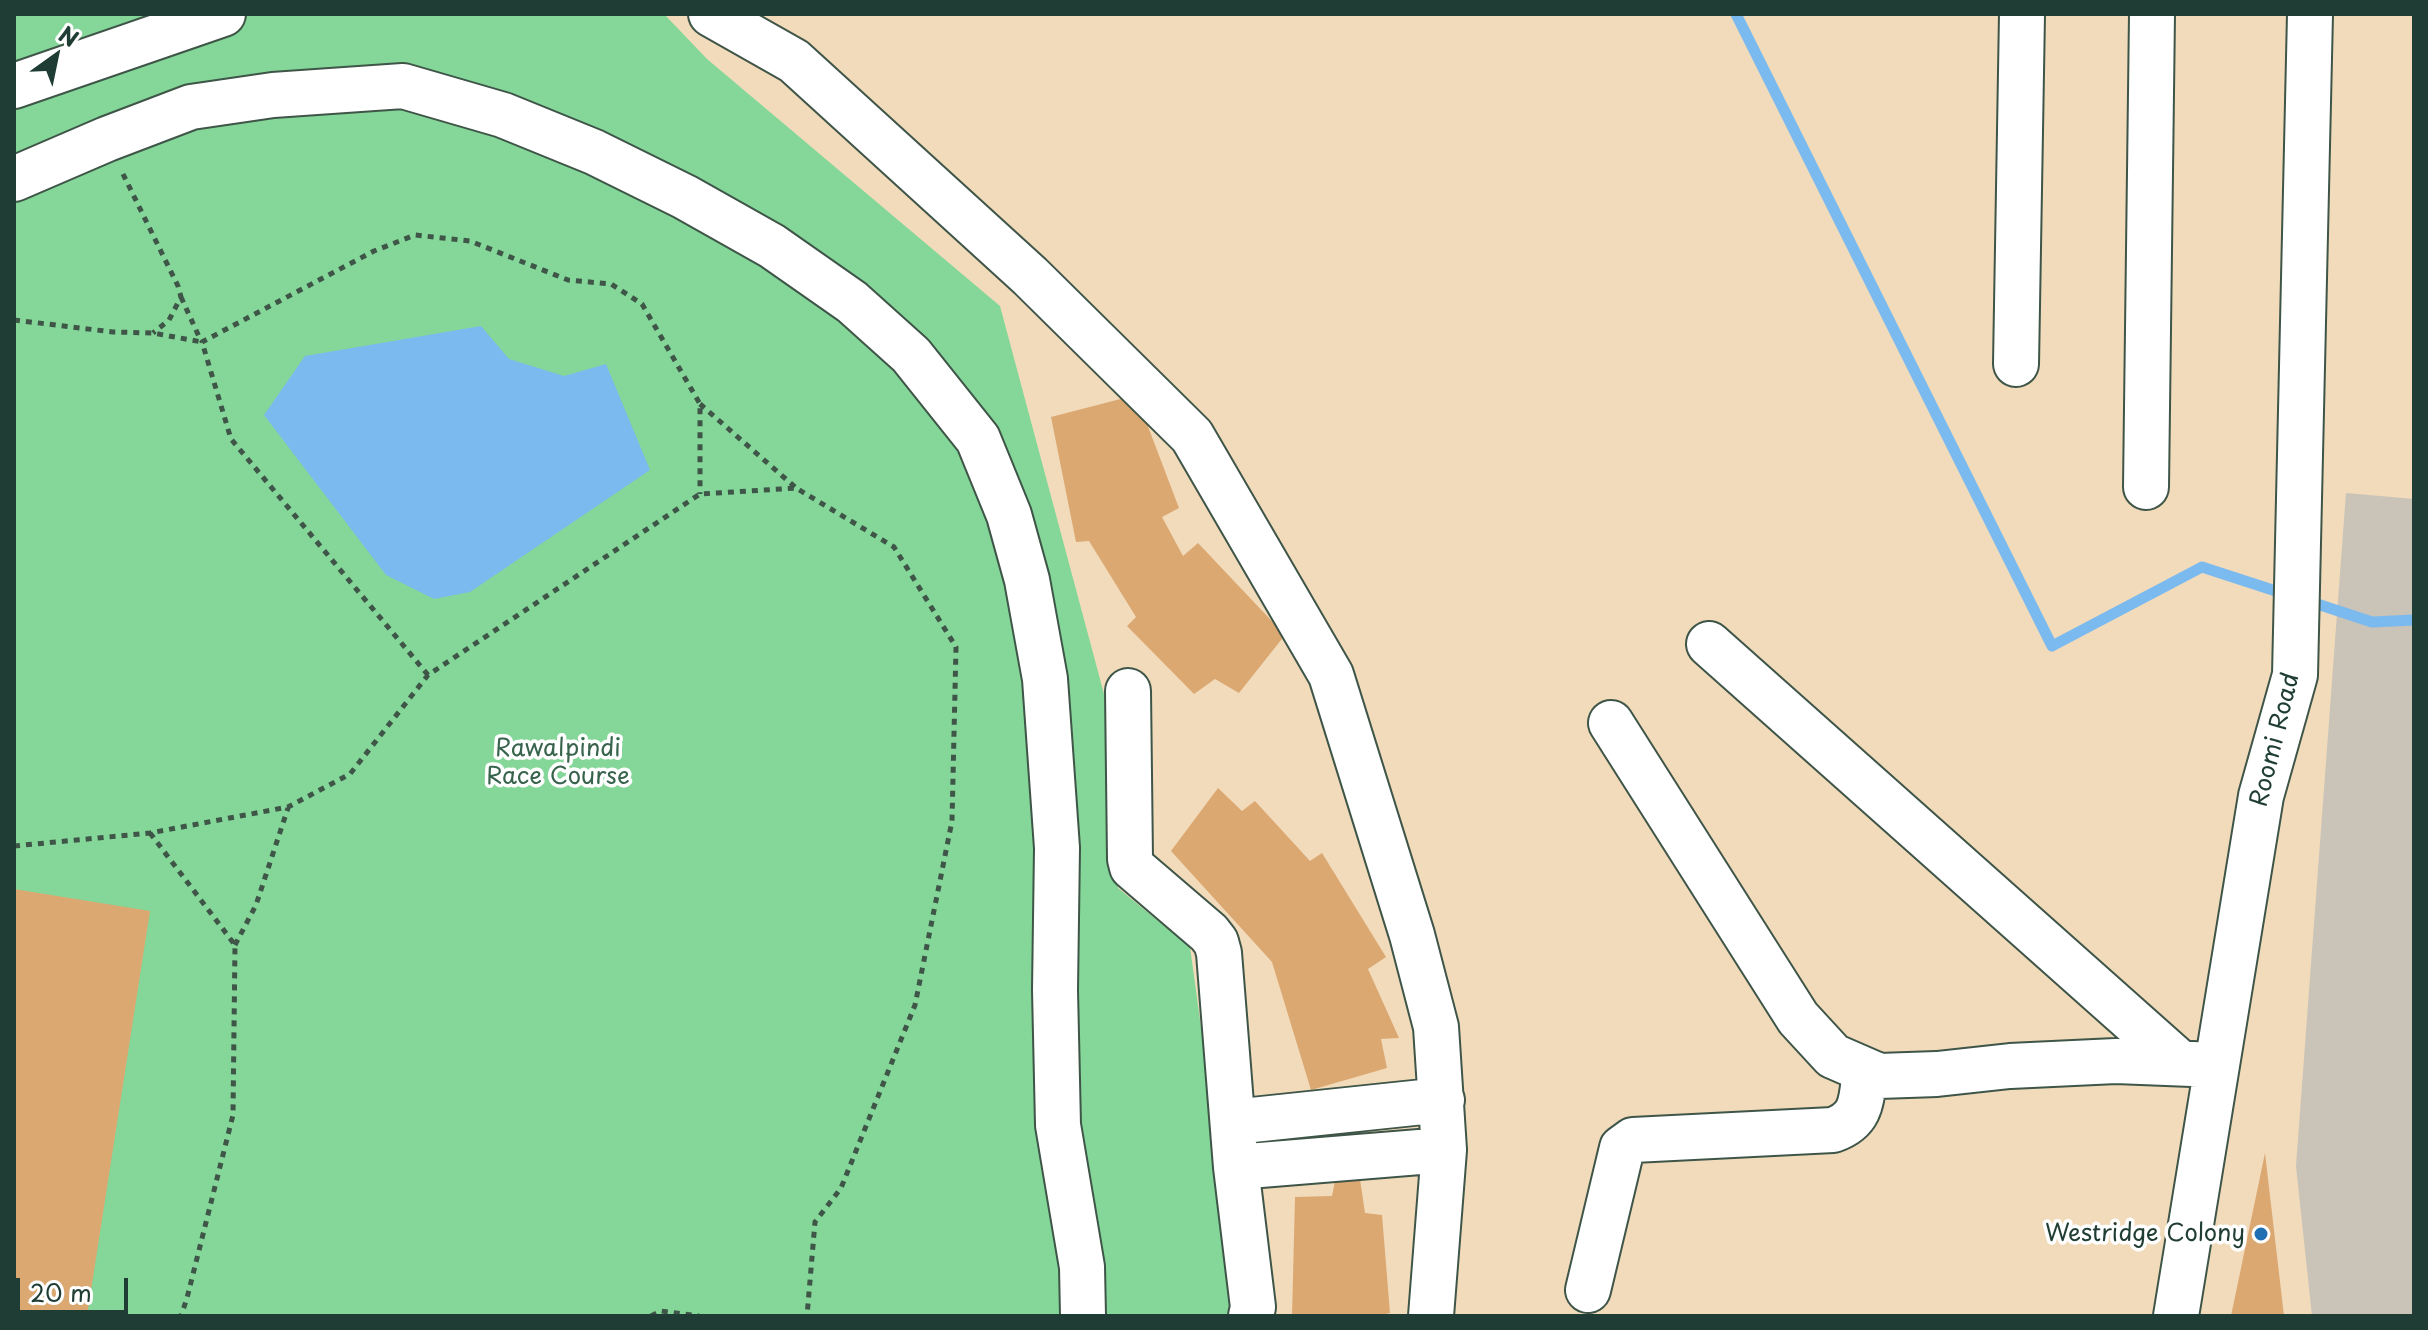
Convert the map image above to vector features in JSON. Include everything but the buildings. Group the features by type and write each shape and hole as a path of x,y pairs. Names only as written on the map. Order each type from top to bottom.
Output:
{"street":[{"path":"14,86 223,14"},
{"path":"711,14 794,61 1030,276 1192,436 1331,675 1412,935 1436,1027 1444,1150 1431,1316"},
{"path":"2016,364 2022,14"},
{"path":"2146,487 2152,14"},
{"name":"Roomi Road","path":"2176,1316 2198,1064 2261,796 2295,675 2310,14"},
{"path":"14,179 191,107 273,95 403,86 503,115 594,152 685,197 772,246 852,302 911,355 978,439 1009,515 1035,623 1045,679 1057,848 1055,990 1058,1125 1082,1267 1083,1316"},
{"path":"1709,644 2198,1064"},
{"path":"1128,691 1130,859 1138,875 1209,933 1219,953 1236,1167 1253,1307 1251,1316"},
{"path":"1611,723 1798,1018 1833,1056 1879,1076 2116,1061 2198,1064"},
{"path":"1588,1290 1622,1148 1633,1140 1833,1130 1849,1124 1859,1109 1865,1070"},
{"path":"1233,1122 1442,1100"},
{"path":"1236,1167 1444,1150"}],"path":[{"path":"107,139 202,342 231,439 428,675"},
{"path":"14,320 113,332 153,333 202,342 374,251 415,235 470,241 568,280 611,284 642,304 700,404 796,488 894,547 956,647 952,821 915,1005 841,1188 815,1222 807,1316"},
{"path":"153,333 169,320 181,297"},
{"path":"700,404 700,494"},
{"path":"14,846 150,833 288,807 350,774 428,675 700,494 796,488"},
{"path":"181,1316 233,1115 235,945 256,905 288,807"},
{"path":"150,833 235,945"},
{"path":"651,1316 661,1311 699,1316"}],"shaded area":[{"path":"2346,493 2414,499 2414,1316 2312,1316 2296,1166"}],"green space":[{"name":"Rawalpindi Race Course","path":"14,14 664,14 707,59 1000,306 1104,694 1118,888 1190,947 1238,1297 1233,1316 14,1316"}],"water":[{"path":"481,326 509,359 564,376 606,364 650,470 470,592 434,599 386,575 264,415 305,356"}],"waterway":[{"path":"1736,14 2052,646 2202,567 2288,595"},
{"path":"2305,600 2372,622 2414,620"}],"place":[{"name":"Westridge Colony","path":"2261,1234"}]}
